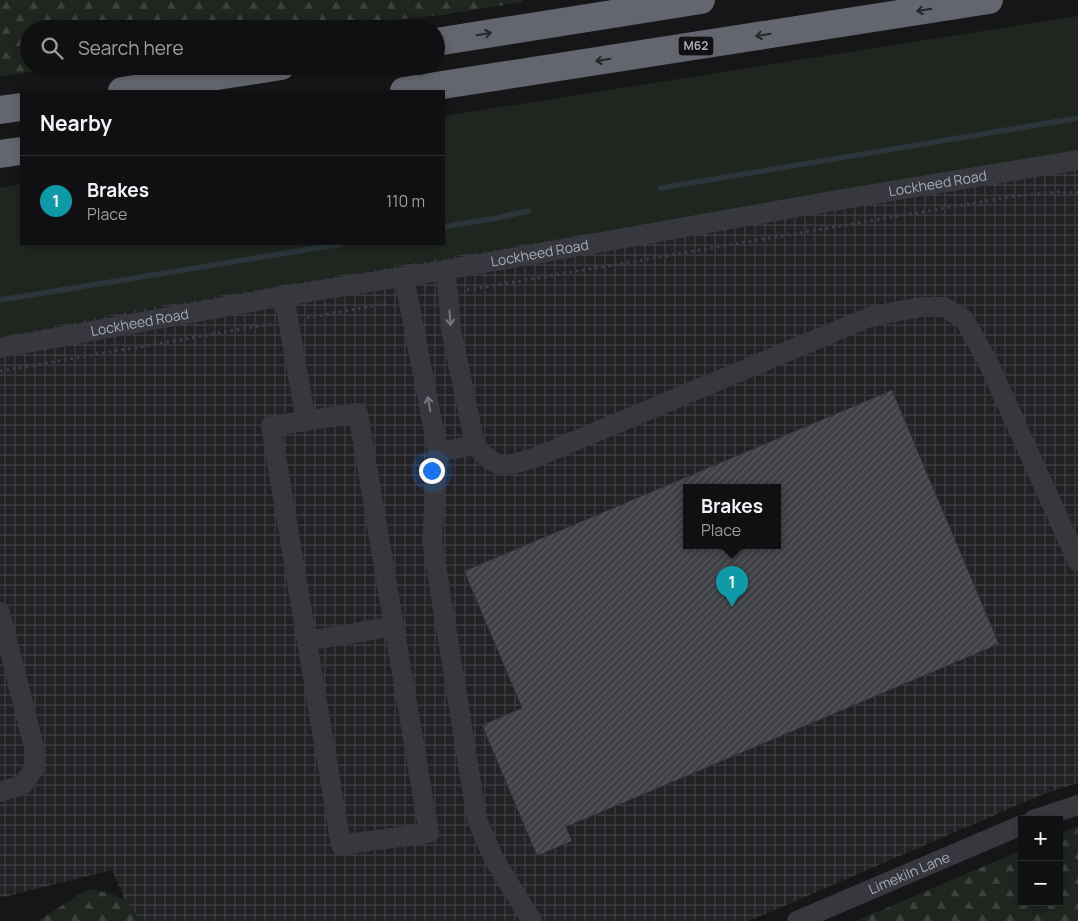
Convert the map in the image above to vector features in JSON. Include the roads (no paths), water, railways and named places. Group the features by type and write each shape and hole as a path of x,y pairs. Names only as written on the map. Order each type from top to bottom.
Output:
{"highway":[{"path":"445,41 701,0"},
{"name":"M62","path":"410,90 989,0"},
{"path":"128,90 223,75"},
{"path":"0,110 20,107"},
{"path":"0,154 20,151"}],"street":[{"name":"Lockheed Road","path":"0,348 284,296 445,270 832,201 1078,160"},
{"path":"445,270 451,330 475,445 487,459 503,466 534,458 872,316 921,307 944,307 964,319 988,362 1078,562"},
{"path":"404,277 438,452 432,540 477,820 494,859 532,921"},
{"path":"284,296 306,420"},
{"path":"358,413 429,833 341,845 271,426 306,420 358,413"},
{"path":"438,452 475,445"},
{"path":"0,612 34,747 35,767 24,784 0,792"},
{"path":"307,641 394,626"},
{"path":"1045,816 1078,805"},
{"name":"Limekiln Lane","path":"797,921 1018,827"}],"waterway":[{"path":"661,188 1078,118"},
{"path":"445,227 528,211"},
{"path":"0,300 335,245"}],"place":[{"name":"Brakes","path":"732,607"}]}
